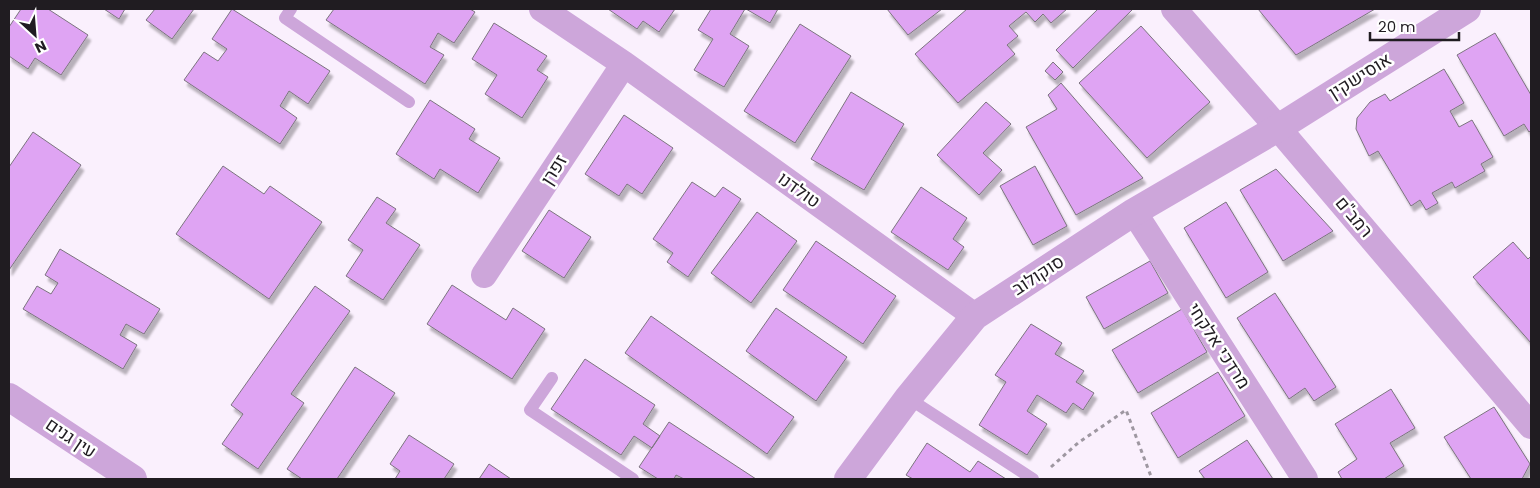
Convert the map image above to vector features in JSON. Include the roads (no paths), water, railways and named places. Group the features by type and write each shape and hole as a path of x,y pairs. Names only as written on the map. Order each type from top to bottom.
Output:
{"street":[{"name":"טולדנו","path":"542,9 624,64 974,316"},
{"name":"רמב\"ם","path":"1174,9 1522,405 1531,426"},
{"name":"אוסישקין","path":"1278,128 1467,9"},
{"name":"זפרן","path":"484,275 624,64"},
{"name":"סוקולוב","path":"848,479 908,398 974,316 1134,212 1278,128"},
{"name":"מרדכי אלקחי","path":"1134,212 1305,479"},
{"name":"עין גנים","path":"9,398 133,479"}],"lane":[{"path":"291,9 285,18 409,102"},
{"path":"552,378 530,410 632,479"},
{"path":"908,398 1039,476"}]}
